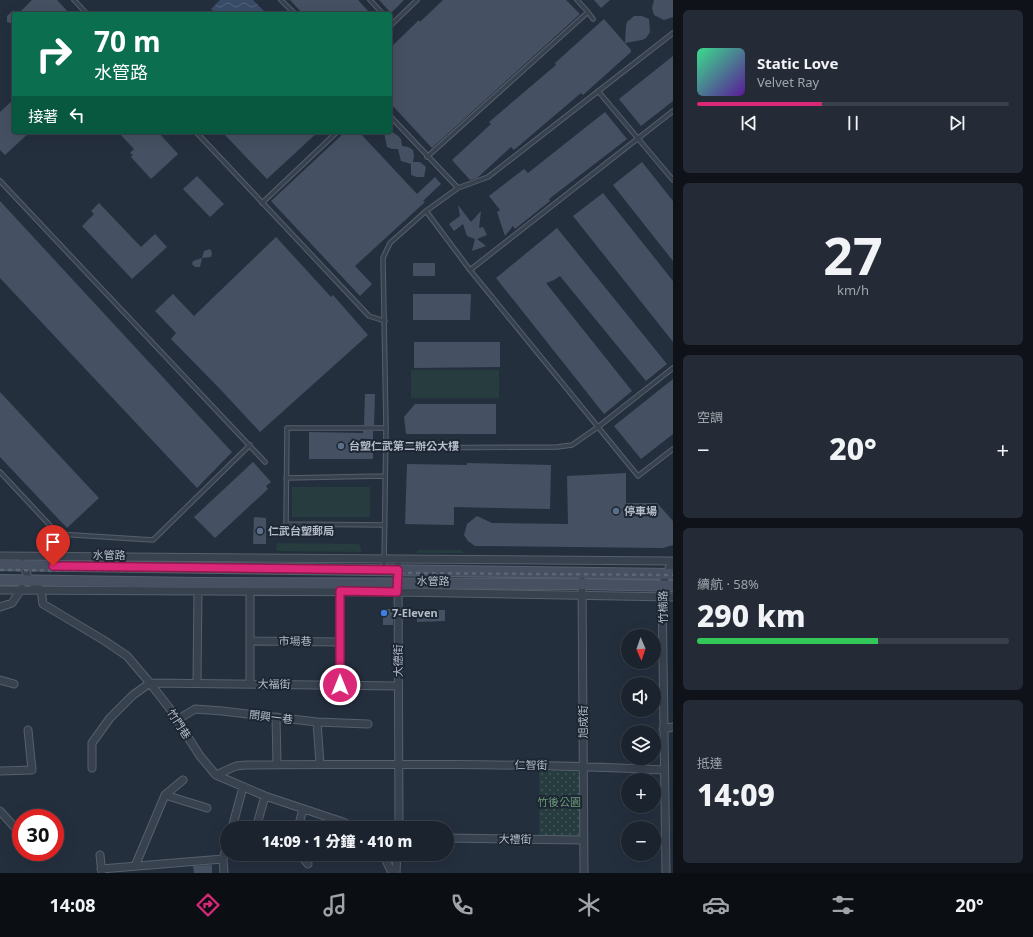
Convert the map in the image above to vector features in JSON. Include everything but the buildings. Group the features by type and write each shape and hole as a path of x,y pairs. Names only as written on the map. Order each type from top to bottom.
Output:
{"street":[{"name":"水管路","path":"0,556 21,561 384,570 670,574"},
{"name":"水管路","path":"0,565 21,561 384,559 673,561"},
{"name":"大德街","path":"398,559 399,821"},
{"name":"竹門巷","path":"21,561 30,581 41,590 43,604 127,656 150,683 177,720 200,756 216,774 265,796 340,821"},
{"name":"竹楠路","path":"666,873 662,586 670,574 673,561"},
{"name":"旭成街","path":"582,572 584,873"},
{"name":"水管路","path":"0,580 198,586 398,587 582,584 673,586"},
{"path":"0,607 12,603 20,590 30,581"},
{"name":"水管路","path":"0,590 198,586 250,591 340,591 398,587 582,596 673,597"},
{"path":"197,683 198,586"},
{"path":"250,591 250,684"},
{"path":"340,591 340,685"},
{"name":"市場巷","path":"250,641 340,642"},
{"path":"0,680 14,684"},
{"path":"92,768 92,743 110,718 133,695 150,683"},
{"name":"大福街","path":"150,683 398,686"},
{"name":"閤興一巷","path":"177,720 195,709 317,722 368,724"},
{"path":"276,718 277,764"},
{"path":"317,722 320,764"},
{"path":"663,729 673,727"},
{"path":"0,771 32,770 28,730"},
{"path":"216,774 236,766 277,764 398,763"},
{"name":"仁智街","path":"398,763 583,766 664,770"},
{"path":"135,866 165,795 183,780"},
{"path":"234,821 243,787"},
{"path":"165,795 207,808"},
{"path":"258,821 265,796"},
{"path":"300,821 303,809"},
{"path":"0,811 12,824"},
{"name":"大禮街","path":"454,838 583,840"},
{"path":"100,855 102,871 135,866 220,859"},
{"path":"223,861 224,873"},
{"path":"386,861 392,873"},
{"path":"396,873 397,861"}],"lane":[{"path":"74,0 85,12"},
{"path":"281,0 293,12"},
{"path":"370,0 381,12"},
{"path":"392,23 417,0"},
{"path":"576,0 588,12 593,20"},
{"path":"428,156 588,12"},
{"path":"384,570 386,428 384,258 390,243 426,211 458,188 488,177 673,33"},
{"path":"598,91 673,180"},
{"path":"470,270 673,111"},
{"path":"392,118 458,188"},
{"path":"198,134 369,316 385,321"},
{"path":"262,203 335,134"},
{"path":"0,181 265,462"},
{"path":"426,211 470,270 638,476 673,448"},
{"path":"386,448 557,448 572,445 598,427 673,368"},
{"path":"385,525 286,524 286,428 386,428"},
{"path":"0,472 58,534 153,540 250,445"},
{"path":"286,478 385,476"}],"green space":[{"path":"411,370 499,370 499,398 411,398"},
{"path":"292,487 370,487 370,517 292,517"},
{"path":"277,543 359,544 362,552 276,551"},
{"path":"417,550 460,550 464,553 417,553"},
{"name":"竹後公園","path":"539,768 580,768 580,836 539,836"}],"water":[{"path":"220,0 253,0 265,12 214,12 211,9"}],"railway":[{"path":"0,570 673,575"}],"place":[{"name":"台塑仁武第二辦公大樓","path":"341,446"},
{"name":"停車場","path":"616,511"},
{"name":"仁武台塑郵局","path":"260,531"},
{"name":"7-Eleven","path":"384,613"}],"route":[{"path":"53,566 398,570 397,592 340,591 340,685"}]}
